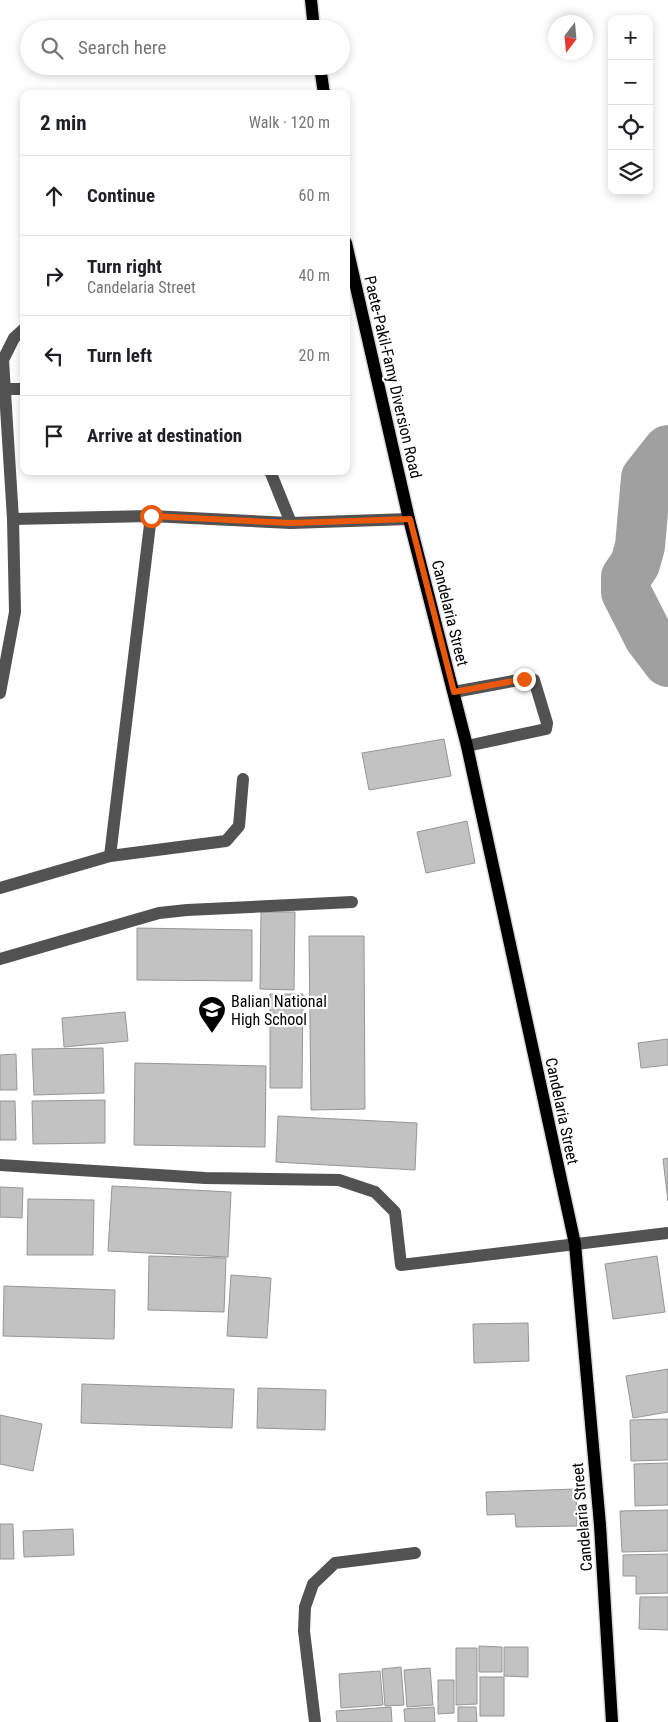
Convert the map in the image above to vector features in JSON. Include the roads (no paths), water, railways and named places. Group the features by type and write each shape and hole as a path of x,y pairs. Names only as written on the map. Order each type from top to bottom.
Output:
{"main road":[{"path":"311,0 313,20"},
{"path":"321,75 323,90"},
{"name":"Paete-Pakil-Famy Diversion Road","path":"350,261 410,519"},
{"name":"Candelaria Street","path":"410,519 467,746 574,1244 600,1525 612,1722"}],"street":[{"path":"0,693 15,612 13,519 3,360 14,338 20,332"},
{"path":"5,389 20,389"},
{"path":"272,475 291,523"},
{"path":"13,519 151,516 291,523 410,519"},
{"path":"110,856 151,516"},
{"path":"454,692 524,679 534,680 547,723 546,729 467,746"},
{"path":"0,888 110,856 226,841 239,826 243,779"},
{"path":"0,960 159,913 352,902"},
{"path":"0,1165 205,1178 339,1180 374,1192 395,1212 401,1265 668,1233"},
{"path":"315,1722 304,1631 305,1607 313,1584 335,1563 415,1554"}],"waterway":[{"path":"668,450 646,478 640,546 635,564 626,577 626,592 649,637 668,662"}],"place":[{"name":"Balian National High School","path":"212,1034"}]}
